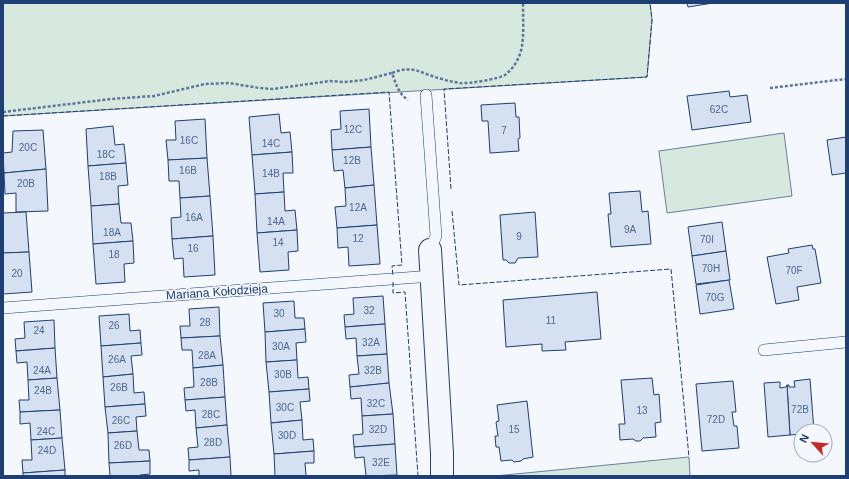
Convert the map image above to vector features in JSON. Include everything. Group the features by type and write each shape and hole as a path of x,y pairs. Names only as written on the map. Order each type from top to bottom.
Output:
{"street":[{"path":"430,250 442,476"}],"lane":[{"path":"426,95 436,236 430,250"},
{"name":"Mariana Kołodzieja","path":"3,308 432,276"},
{"path":"764,350 846,342"}],"path":[{"path":"3,112 111,99 154,96 205,84 229,84 273,89 330,81 344,82 364,80 409,68 424,72 440,79 461,83 485,80 504,75 517,62 522,46 523,3"},
{"path":"392,73 397,90 403,96 410,101 427,107"},
{"path":"770,88 846,79"}],"shaded area":[{"path":"3,3 650,3 652,20 647,77 3,116"},
{"path":"784,133 792,196 667,213 659,151"},
{"path":"689,457 690,476 495,476"}],"building":[{"path":"687,3 713,3 688,7"},
{"path":"729,91 730,97 747,95 751,122 692,130 687,96"},
{"path":"515,103 516,117 519,117 519,151 490,153 488,121 482,121 481,105"},
{"path":"369,109 371,147 332,150 331,130 341,129 340,111"},
{"path":"279,114 281,133 290,132 292,152 252,155 249,117"},
{"path":"205,119 207,158 168,160 166,140 176,140 175,121"},
{"path":"113,126 115,145 124,144 126,163 88,166 86,129"},
{"path":"43,130 46,169 4,173 3,153 12,152 13,131"},
{"path":"846,137 846,173 832,175 827,140"},
{"path":"371,147 374,185 345,188 343,170 334,171 332,150"},
{"path":"292,152 293,173 283,173 284,192 255,194 252,155"},
{"path":"207,158 210,196 180,198 179,181 169,181 168,160"},
{"path":"126,163 128,185 118,186 119,204 91,206 88,166"},
{"path":"46,169 48,211 16,212 16,193 5,194 4,173"},
{"path":"374,185 377,225 337,228 335,207 346,206 345,188"},
{"path":"640,191 642,212 648,211 651,244 611,247 608,214 611,214 609,193"},
{"path":"284,192 285,211 295,210 297,230 257,233 255,194"},
{"path":"210,196 213,236 172,239 171,218 181,217 180,198"},
{"path":"119,204 121,223 131,223 133,241 93,244 91,206"},
{"path":"26,212 29,252 3,253 3,213"},
{"path":"535,212 538,257 518,258 515,263 509,263 506,260 503,260 500,215"},
{"path":"722,222 726,251 692,256 688,227"},
{"path":"377,225 380,264 349,266 348,247 338,248 337,228"},
{"path":"297,230 298,251 288,252 289,270 260,272 257,233"},
{"path":"213,236 215,275 184,277 183,258 174,259 172,239"},
{"path":"133,241 134,263 124,264 125,282 96,284 93,244"},
{"path":"812,245 813,249 815,249 821,283 797,287 799,300 776,304 767,257 789,253 788,249"},
{"path":"726,251 730,280 696,284 692,256"},
{"path":"29,252 32,292 3,294 3,253"},
{"path":"729,280 734,309 700,314 696,285"},
{"path":"597,292 601,339 565,342 566,350 542,351 542,344 506,347 503,300"},
{"path":"383,296 385,324 345,327 344,315 354,314 353,298"},
{"path":"294,301 295,318 304,318 305,329 265,332 263,303"},
{"path":"219,307 220,336 181,338 180,326 190,326 189,309"},
{"path":"129,314 130,331 140,330 141,343 101,346 99,316"},
{"path":"54,320 55,348 16,351 15,339 25,338 24,322"},
{"path":"385,324 387,354 357,356 356,338 346,339 345,327"},
{"path":"305,329 306,342 296,343 297,360 266,362 265,332"},
{"path":"220,336 223,365 193,368 192,350 182,350 181,338"},
{"path":"141,343 142,355 131,356 133,374 103,377 101,346"},
{"path":"55,348 57,378 28,380 27,362 17,363 16,351"},
{"path":"387,354 389,383 350,387 349,375 359,374 357,356"},
{"path":"297,360 298,378 308,377 309,389 269,392 266,362"},
{"path":"223,365 225,397 185,400 184,388 194,387 193,368"},
{"path":"133,374 134,393 144,392 145,404 105,407 103,377"},
{"path":"57,378 60,410 20,412 19,400 29,400 28,380"},
{"path":"652,378 654,395 659,394 661,422 655,423 656,437 643,438 640,441 633,439 620,440 619,424 625,424 621,380"},
{"path":"810,379 813,423 793,423 793,435 790,435 787,385 789,385 789,387 795,387 794,381"},
{"path":"733,381 736,412 732,412 734,426 737,426 739,448 702,451 696,384"},
{"path":"780,382 780,388 786,387 787,385 790,435 768,437 764,383"},
{"path":"389,383 393,414 362,416 361,398 351,399 350,387"},
{"path":"309,389 310,401 300,402 302,420 271,423 269,392"},
{"path":"225,397 227,425 196,428 195,410 186,411 185,400"},
{"path":"527,401 533,457 514,462 512,460 501,461 499,447 496,447 495,436 498,436 496,422 499,421 497,405"},
{"path":"145,404 146,416 136,417 137,431 108,433 105,407"},
{"path":"60,410 62,438 31,440 30,423 20,424 20,412"},
{"path":"393,414 395,444 354,447 353,435 363,434 362,416"},
{"path":"302,420 303,440 313,439 314,451 274,454 271,423"},
{"path":"227,425 230,457 189,460 188,448 198,447 196,428"},
{"path":"137,431 139,450 149,450 150,461 109,463 108,433"},
{"path":"62,438 65,470 23,473 22,460 32,460 31,440"},
{"path":"395,444 397,475 366,476 364,457 355,458 354,447"},
{"path":"314,451 314,463 305,463 306,476 275,476 274,454"},
{"path":"230,457 231,476 199,476 199,470 189,471 189,460"},
{"path":"150,461 150,474 140,475 141,476 110,476 109,463"},
{"path":"65,470 65,476 23,476 23,473"}],"fence":[{"path":"451,189 444,89 647,77 652,20 650,3"},
{"path":"3,116 389,92 402,265 392,266 393,276"},
{"path":"452,211 459,285 671,269 689,457"},
{"path":"393,282 393,293 405,292 418,476"}]}
